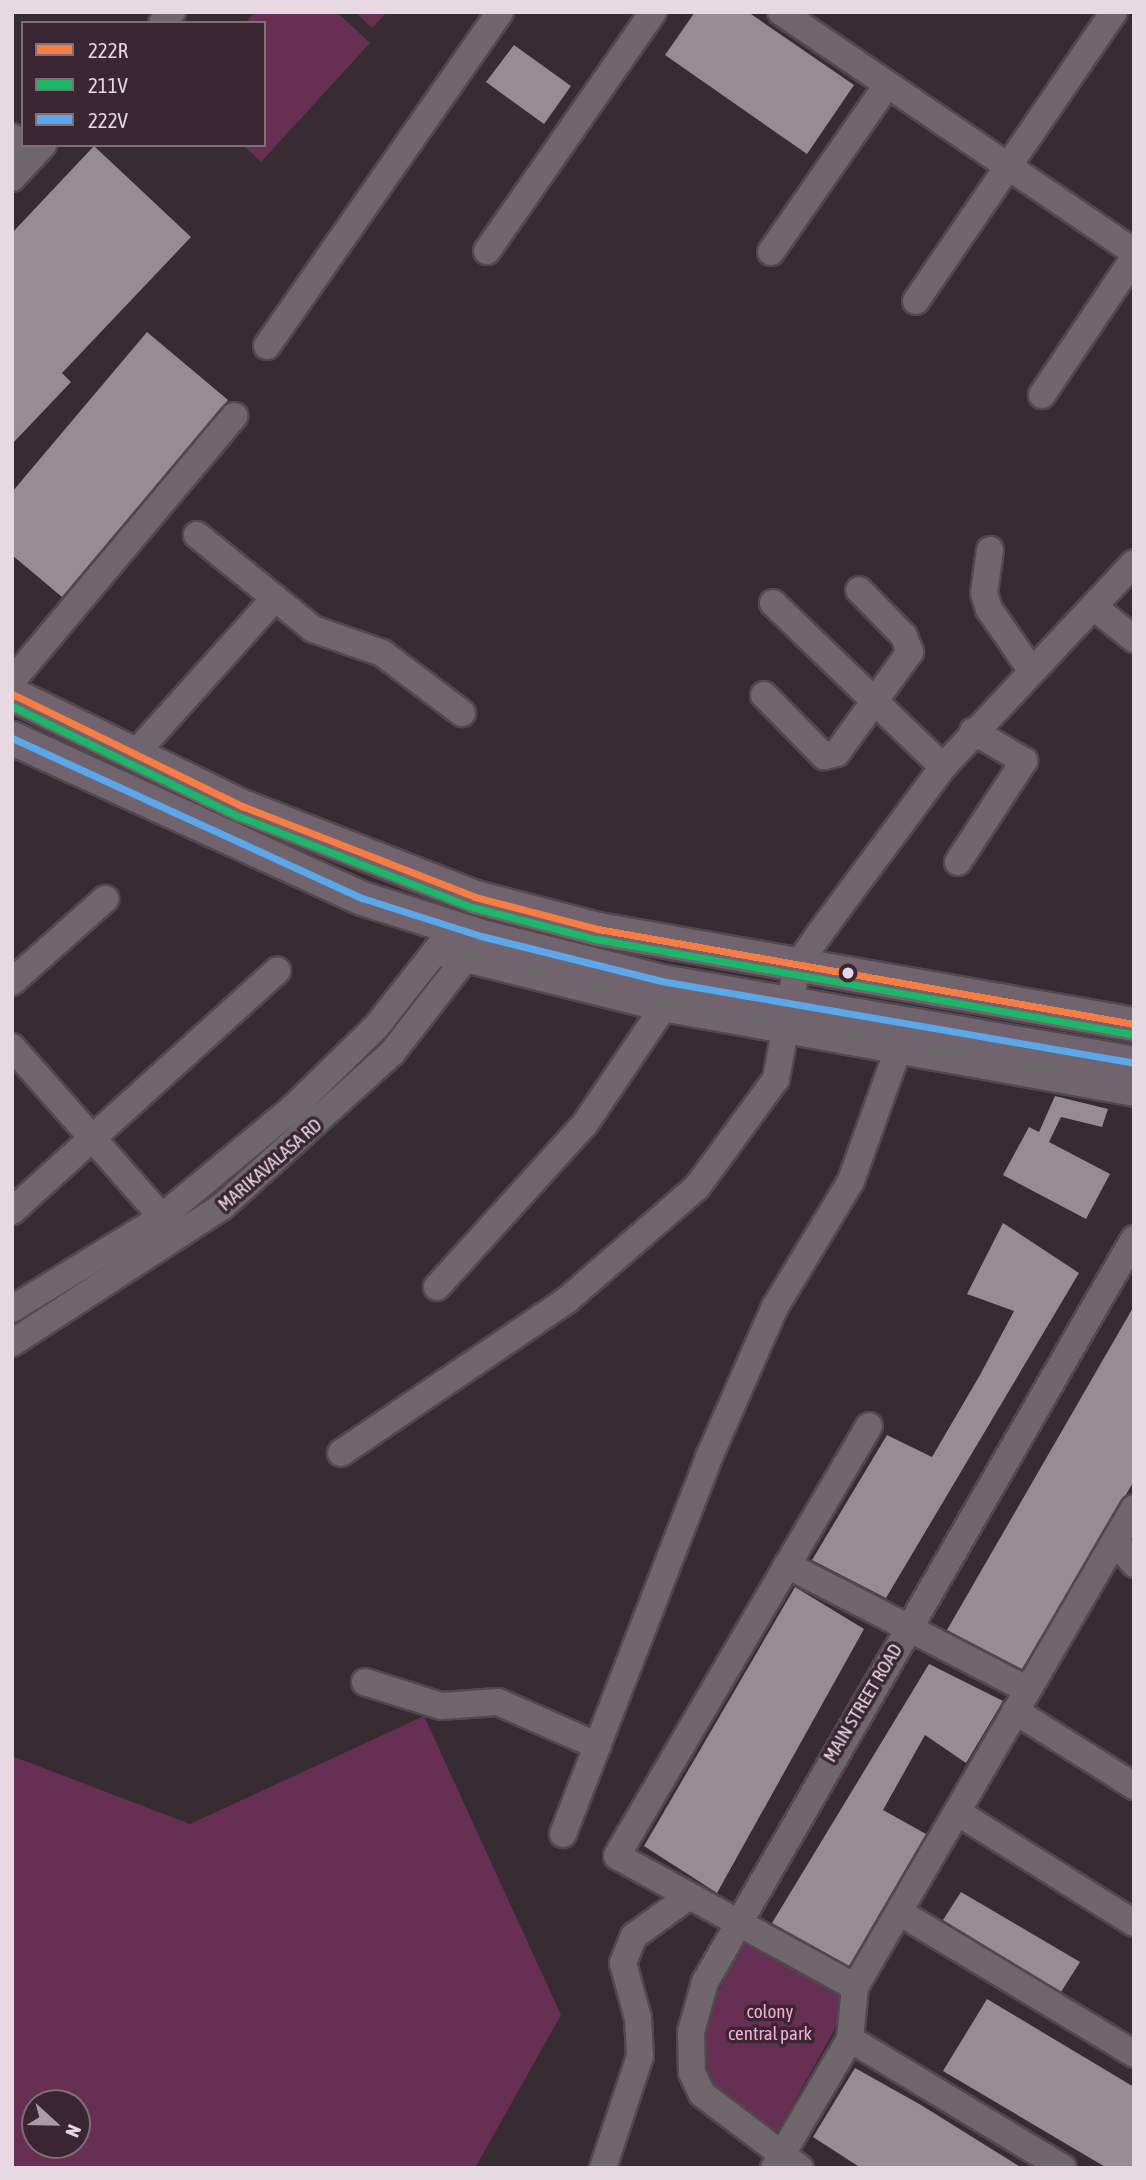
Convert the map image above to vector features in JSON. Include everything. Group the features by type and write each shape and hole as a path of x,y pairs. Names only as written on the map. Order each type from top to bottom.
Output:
{"main road":[{"path":"12,694 134,755 304,832 475,897 598,929 1134,1024"},
{"path":"12,737 460,943 661,981 786,1017 1134,1062"}],"street":[{"path":"267,346 500,12"},
{"path":"487,251 653,12"},
{"path":"781,12 1134,252"},
{"path":"916,301 1114,12"},
{"path":"771,253 887,85"},
{"path":"12,178 38,151"},
{"path":"1042,395 1134,258"},
{"path":"12,681 234,416"},
{"path":"197,536 331,639 382,653 462,713"},
{"path":"990,550 984,593 989,609 1031,670"},
{"path":"341,1453 567,1300 697,1187 776,1079 797,966 943,766 973,731 1134,563"},
{"path":"764,695 824,756 837,752 906,658 909,643 859,590"},
{"path":"134,755 275,598"},
{"path":"773,603 874,703 943,766"},
{"path":"1094,607 1134,639"},
{"path":"958,862 1024,761 973,731"},
{"path":"12,982 104,899"},
{"path":"460,943 663,1008 786,1017 898,1050 1134,1093"},
{"name":"MARIKAVALASA RD","path":"12,1310 162,1217 293,1108 460,943"},
{"name":"MARIKAVALASA RD","path":"12,1343 223,1206 355,1091 460,943"},
{"path":"12,1211 277,971"},
{"path":"437,1287 585,1124 663,1008"},
{"path":"12,1047 162,1217"},
{"path":"563,1834 709,1457 775,1307 851,1181 898,1050"},
{"name":"MAIN STREET ROAD","path":"785,2164 721,2112 692,2073 691,2032 705,1982 734,1922 1132,1249"},
{"path":"855,1987 617,1856 869,1426"},
{"path":"785,2164 850,2039 855,1987 1134,1508"},
{"path":"1115,1541 1134,1564"},
{"path":"787,1565 907,1628 1022,1701 1134,1786"},
{"path":"365,1682 441,1706 498,1702 598,1746"},
{"path":"957,1812 1134,1923"},
{"path":"603,2168 640,2056 638,2018 623,1964 634,1936 688,1897"},
{"path":"899,1912 1134,2054"},
{"path":"850,2039 1063,2168"}],"green space":[{"path":"255,12 337,12 370,43 261,162 245,147 266,147 266,21 247,21"},
{"path":"355,12 387,12 372,28"},
{"path":"424,1716 561,2015 475,2168 12,2168 12,1756 190,1824"},
{"name":"colony central park","path":"745,1939 839,1992 843,2014 773,2140 715,2098 704,2053 710,2008"}],"building":[{"path":"695,12 748,12 854,85 807,154 665,55"},
{"path":"514,45 571,86 544,124 486,82"},
{"path":"95,147 191,237 62,373 71,382 12,444 12,233"},
{"path":"147,332 228,400 62,597 12,555 12,492"},
{"path":"1055,1096 1108,1109 1102,1127 1061,1117 1049,1142 1110,1174 1086,1219 1003,1175 1029,1127 1039,1132"},
{"path":"1003,1223 1079,1273 886,1598 812,1560 887,1435 932,1457 980,1375 1014,1311 967,1294"},
{"path":"1134,1306 1134,1481 1022,1669 947,1630"},
{"path":"795,1587 864,1629 717,1893 644,1846"},
{"path":"929,1664 1003,1701 966,1763 925,1735 883,1810 926,1834 849,1966 772,1923"},
{"path":"961,1892 1080,1962 1061,1992 943,1920"},
{"path":"987,1999 1134,2087 1134,2168 1107,2168 943,2071"},
{"path":"855,2068 921,2105 1022,2168 861,2168 813,2137"}],"transit line":[{"name":"222R","path":"12,694 242,806 475,897 598,929 1134,1024"},
{"name":"211V","path":"12,706 238,816 472,907 596,939 1132,1034"},
{"name":"222V","path":"12,738 362,898 481,936 661,981 1134,1063"}]}
